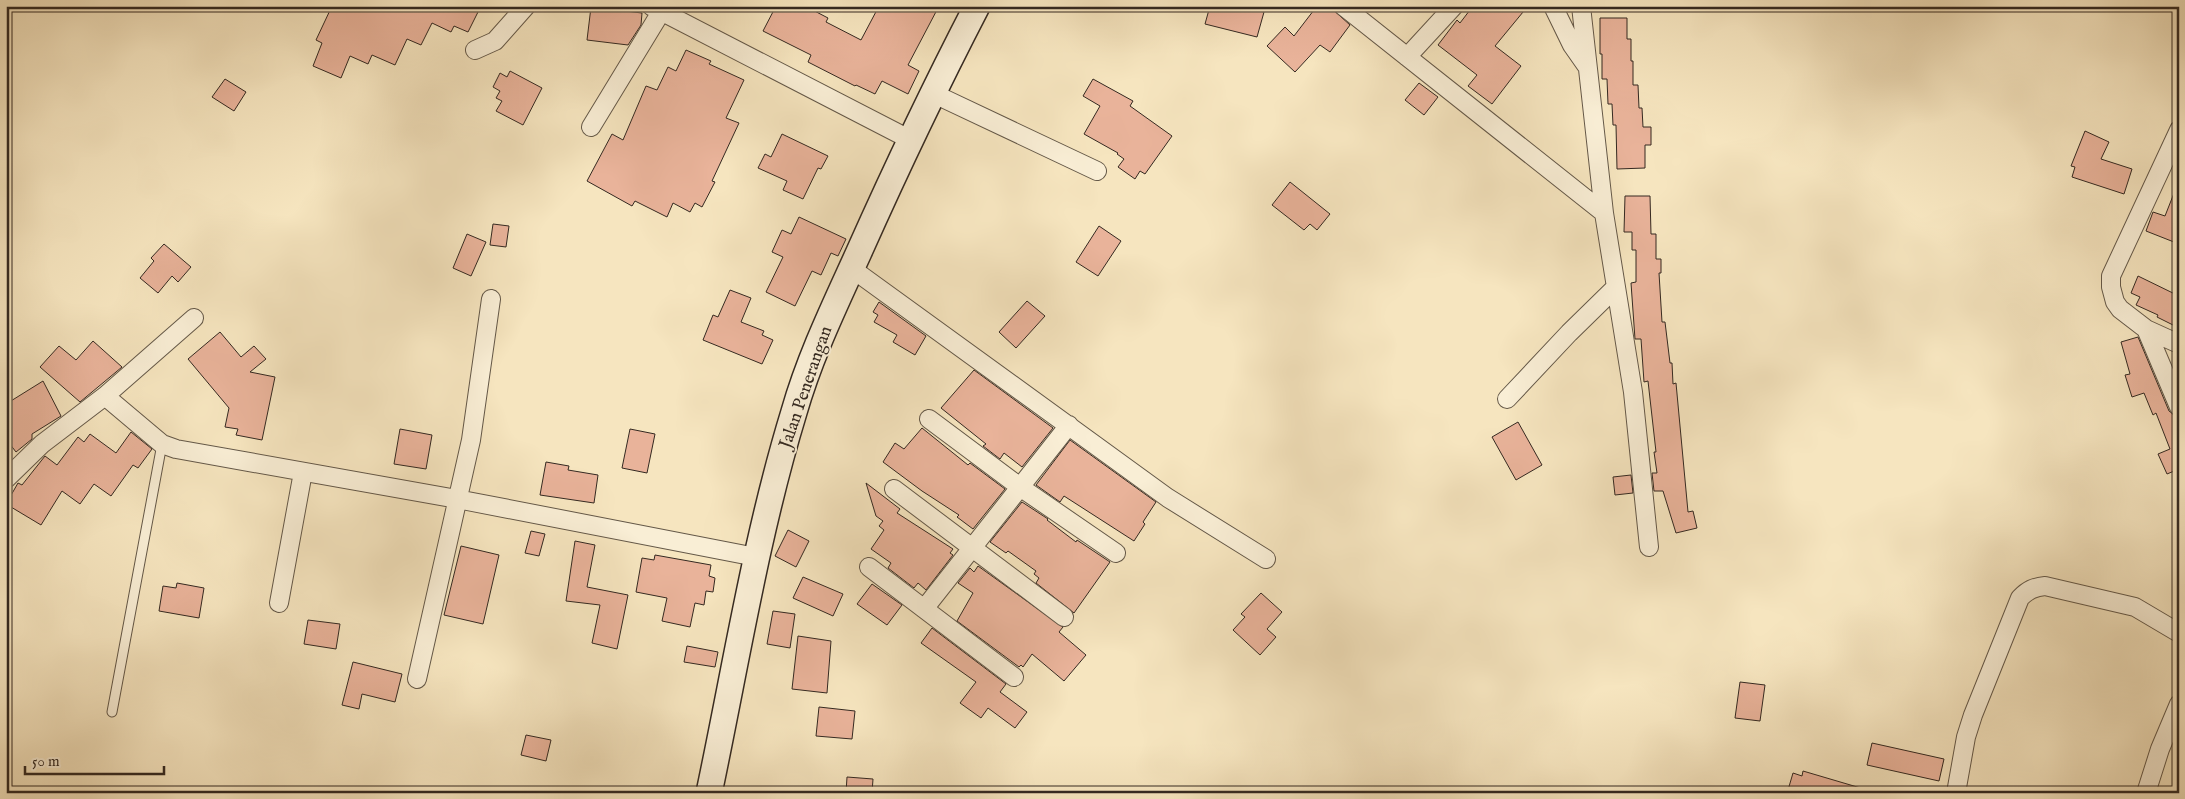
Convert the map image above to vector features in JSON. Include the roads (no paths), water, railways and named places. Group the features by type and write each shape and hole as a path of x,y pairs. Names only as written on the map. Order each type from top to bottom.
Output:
{"street":[{"path":"475,50 496,41 526,6"},
{"name":"Jalan Penerangan","path":"709,793 756,557 794,412 824,328 909,139 977,6"},
{"path":"1343,6 1604,213"},
{"path":"1407,57 1454,6"},
{"path":"1553,6 1572,45 1588,67"},
{"path":"1581,6 1604,213 1633,392 1649,547"},
{"path":"592,127 656,9 909,139"},
{"path":"932,93 1097,171"},
{"path":"2179,130 2111,276 2110,288 2115,302 2120,309 2146,329 2179,344"},
{"path":"851,268 1168,498 1266,560"},
{"path":"1507,399 1569,333 1615,288"},
{"path":"417,679 477,407 490,299"},
{"path":"6,479 42,444 106,396 194,318"},
{"path":"2146,329 2179,407"},
{"path":"106,396 162,444 176,449 457,499 756,557"},
{"path":"929,419 1020,487 1116,553"},
{"path":"924,609 1069,425"},
{"path":"279,603 303,472"},
{"path":"894,489 1064,617"},
{"path":"869,567 1014,677"},
{"path":"1956,793 1966,737 1973,715 2020,598 2026,592 2036,587 2045,586 2135,607 2179,633"},
{"path":"2146,793 2160,749 2179,704"}],"lane":[{"path":"112,712 162,444"}]}
